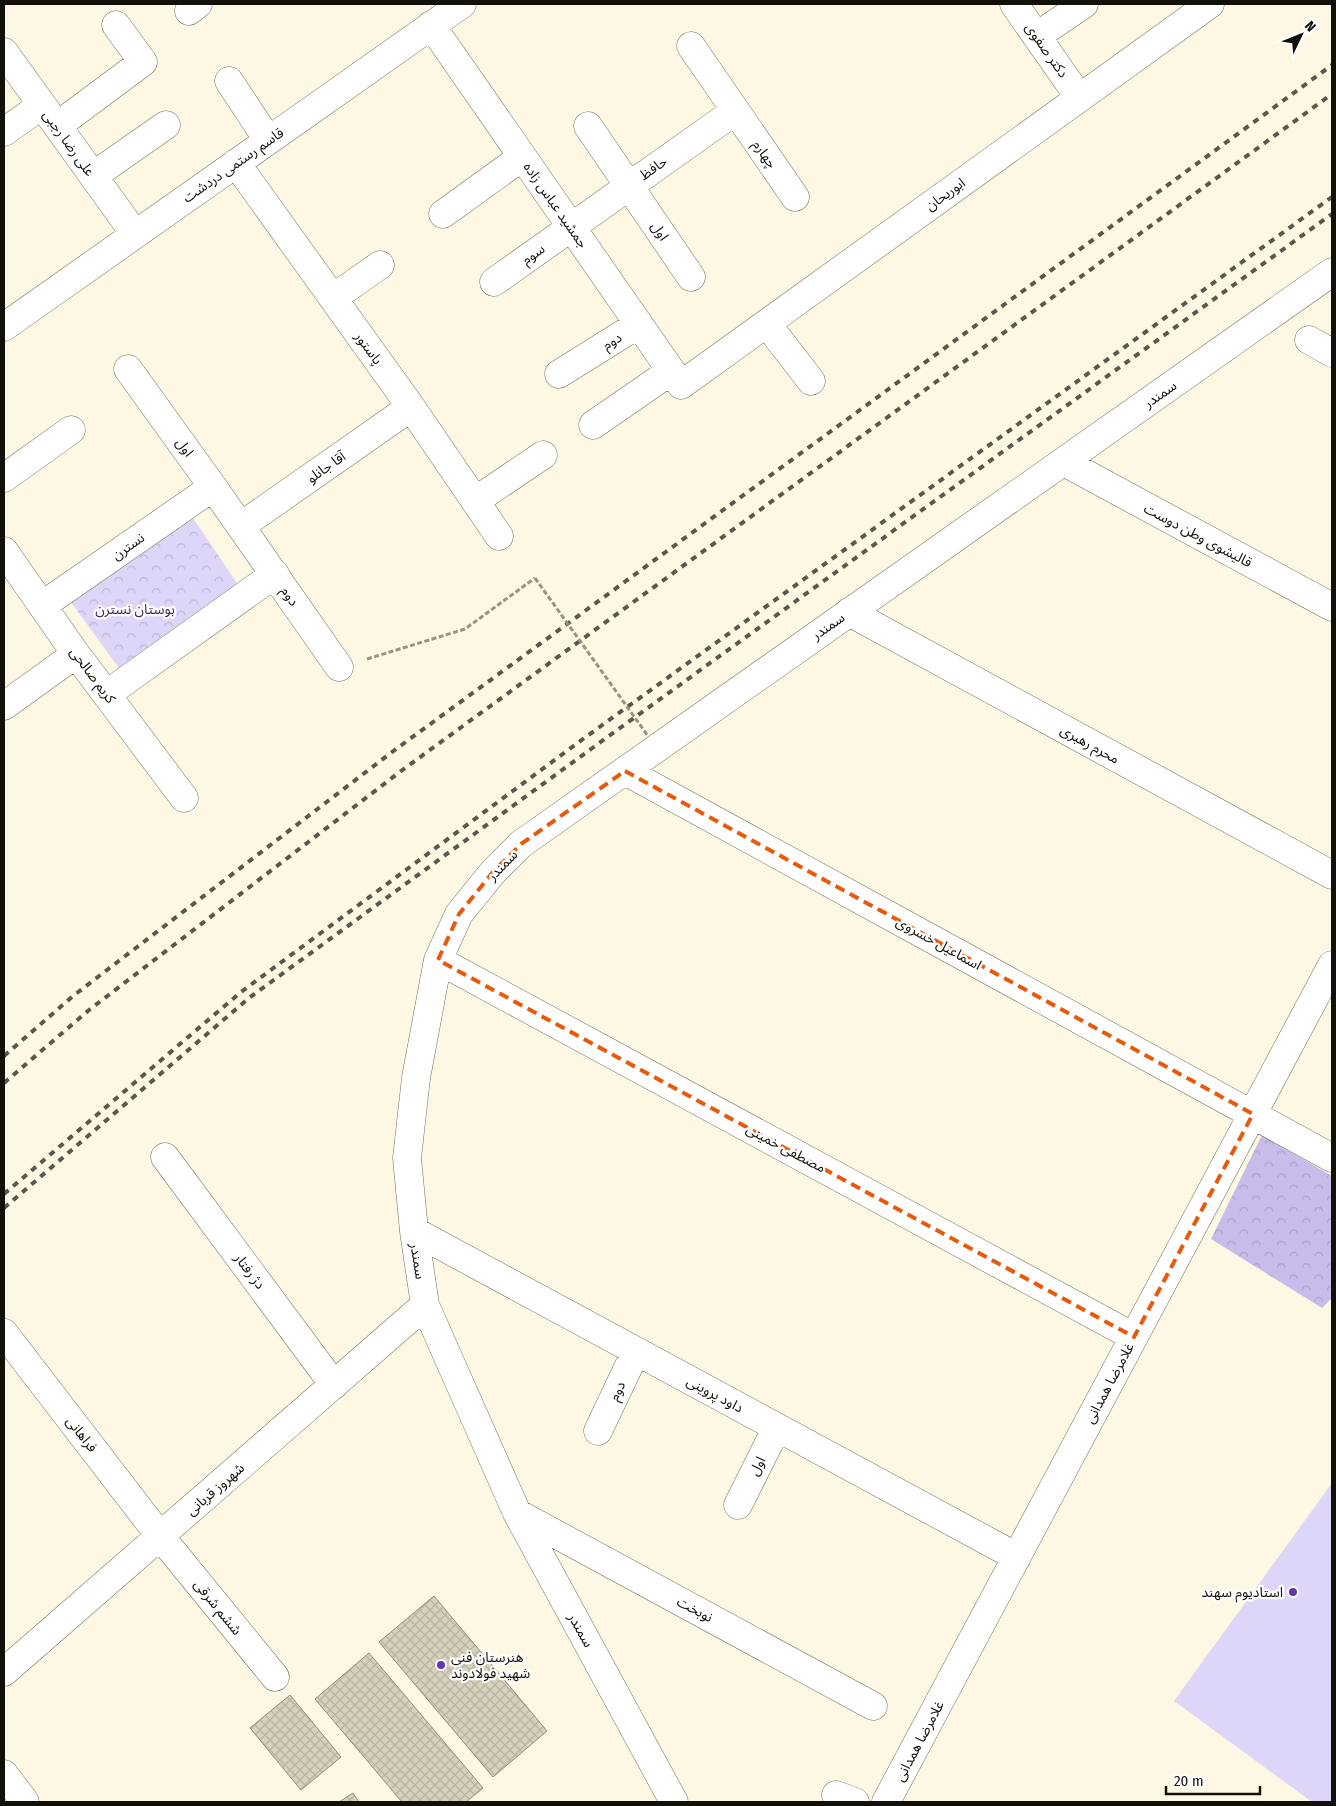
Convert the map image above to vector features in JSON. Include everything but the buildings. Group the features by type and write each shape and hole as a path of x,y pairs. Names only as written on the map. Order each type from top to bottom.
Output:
{"street":[{"name":"قاسم رستمی دردشت","path":"4,327 462,4"},
{"name":"دکتر صفوی","path":"1014,4 1079,96"},
{"path":"1037,36 1084,4"},
{"name":"ابوریحان","path":"676,378 767,324 1079,96 1210,4"},
{"path":"4,132 49,115 143,62 116,24"},
{"name":"جمشید عباس زاده","path":"431,25 676,378"},
{"path":"691,46 735,111"},
{"name":"علی رضا رجبی","path":"4,52 135,234"},
{"path":"230,81 268,140"},
{"name":"حافظ","path":"571,226 735,111"},
{"name":"چهارم","path":"735,111 795,197"},
{"path":"93,176 166,125"},
{"path":"588,126 628,186"},
{"path":"443,214 522,157"},
{"name":"پاستور","path":"236,163 411,407 499,536"},
{"name":"اول","path":"628,186 691,277"},
{"name":"سوم","path":"494,282 571,226"},
{"path":"333,298 380,264"},
{"name":"سمندر","path":"674,1802 517,1513 425,1305 414,1231 407,1158 416,1078 438,960 459,914 493,872 521,844 1332,272"},
{"name":"دوم","path":"559,374 639,324"},
{"path":"767,324 811,381"},
{"name":"اول","path":"128,369 241,526"},
{"path":"592,426 676,378"},
{"name":"آقا جانلو","path":"241,526 411,407"},
{"path":"4,478 71,430"},
{"path":"475,501 544,455"},
{"name":"قالیشوی وطن دوست","path":"1064,462 1332,607"},
{"name":"نسترن","path":"42,605 214,487"},
{"name":"دوم","path":"241,526 339,667"},
{"name":"کریم صالحی","path":"4,551 76,654 184,798"},
{"path":"107,694 275,574"},
{"name":"محرم رهبری","path":"849,612 1332,876"},
{"path":"4,706 76,654"},
{"name":"اسماعیل خسروی","path":"625,771 1332,1158"},
{"name":"مصطفی خمینی","path":"438,960 1134,1337"},
{"name":"غلامرضا همدانی","path":"894,1800 1017,1557 1332,964"},
{"name":"دژ رفتار","path":"165,1157 334,1385"},
{"name":"داود پروینی","path":"414,1231 1017,1557"},
{"name":"شهروز قربانی","path":"4,1672 425,1305"},
{"name":"فراهانی","path":"4,1333 160,1536"},
{"name":"دوم","path":"598,1432 636,1351"},
{"name":"اول","path":"738,1505 776,1427"},
{"name":"نوبخت","path":"517,1513 873,1706"},
{"name":"ششم شرقی","path":"160,1536 275,1677"},
{"path":"4,1774 24,1802"}],"path":[{"path":"339,667 465,629 535,578 648,736"}],"highlighted area":[{"path":"625,771 1253,1114 1134,1337 438,960 459,914 493,872 521,844"}],"green space":[{"name":"بوستان نسترن","path":"193,518 239,586 121,671 71,602"},
{"path":"1262,1135 1332,1176 1332,1298 1322,1308 1211,1239"},
{"name":"استادیوم سهند","path":"1332,1483 1332,1802 1312,1802 1174,1701"}],"railway":[{"path":"4,1056 73,996 392,752 1332,65"},
{"path":"4,1083 89,1010 401,771 1332,94"},
{"path":"4,1194 241,992 583,739 1332,197"},
{"path":"4,1208 249,998 1332,214"}],"place":[{"name":"استادیوم سهند","path":"1293,1592"},
{"name":"هنرستان فنی شهید فولادوند","path":"441,1665"}]}
